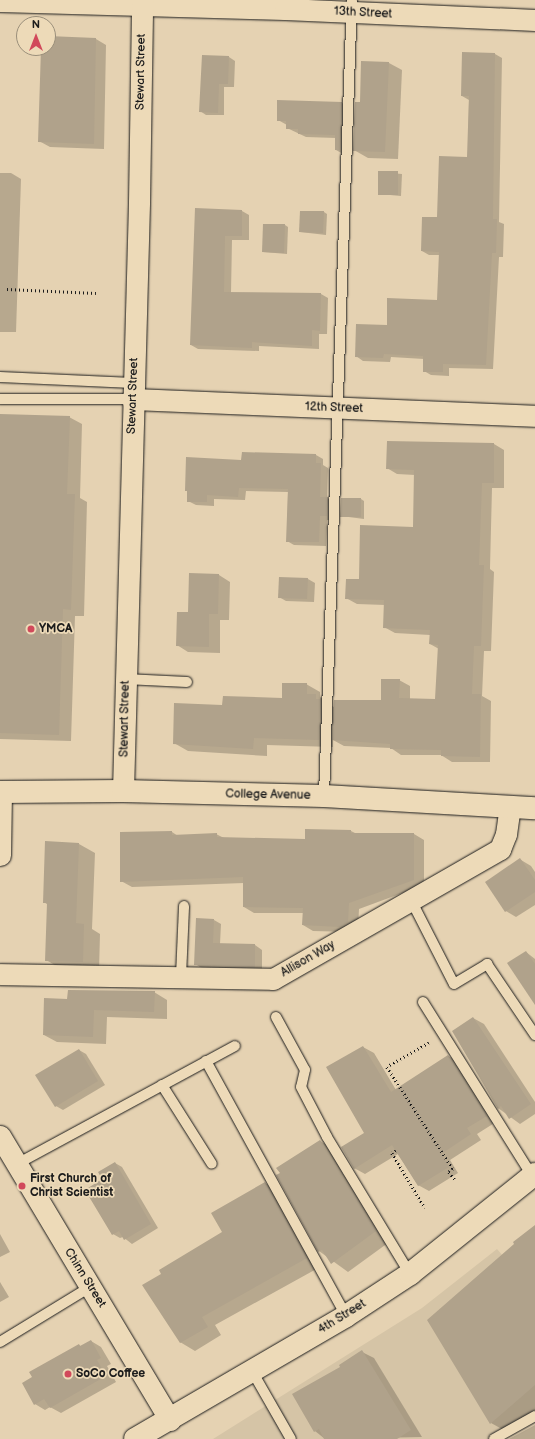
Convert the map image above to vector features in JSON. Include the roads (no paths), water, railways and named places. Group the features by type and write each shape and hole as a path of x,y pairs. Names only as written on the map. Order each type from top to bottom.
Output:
{"main road":[{"name":"College Avenue","path":"0,792 123,791 324,796 535,808"},
{"name":"4th Street","path":"135,1439 170,1420 346,1316 410,1274 534,1175"}],"street":[{"name":"13th Street","path":"0,1 352,6 535,20"},
{"name":"Stewart Street","path":"123,791 139,202 142,3"},
{"name":"12th Street","path":"133,391 339,408 535,416"},
{"path":"0,792 0,855"},
{"name":"Allison Way","path":"0,974 181,976 273,979 500,848 506,834 510,807"},
{"name":"Chinn Street","path":"0,1136 15,1165 170,1420"}],"lane":[{"path":"324,796 339,408 352,6"},
{"path":"0,378 133,391"},
{"path":"0,399 133,391"},
{"path":"126,679 186,682"},
{"path":"411,900 454,984 487,964 535,1035"},
{"path":"181,976 184,906"},
{"path":"424,1002 534,1175"},
{"path":"276,1017 304,1070 301,1087 327,1138 410,1274"},
{"path":"15,1165 235,1046"},
{"path":"206,1061 346,1316"},
{"path":"162,1085 212,1164"},
{"path":"0,1342 90,1287"},
{"path":"252,1371 291,1439"},
{"path":"494,1439 535,1416"}],"place":[{"name":"YMCA","path":"31,629"},
{"name":"First Church of Christ Scientist","path":"22,1186"},
{"name":"SoCo Coffee","path":"68,1374"}]}
